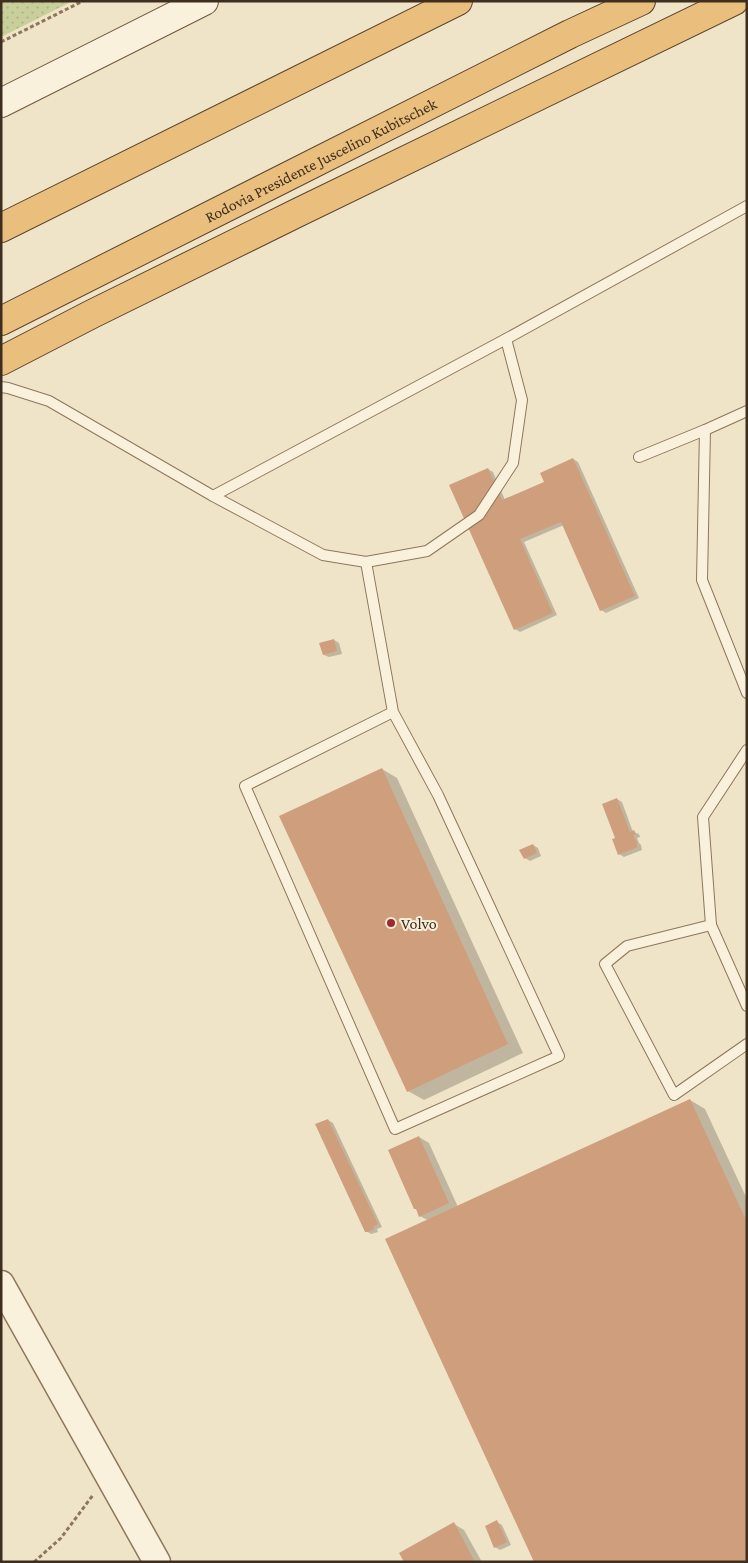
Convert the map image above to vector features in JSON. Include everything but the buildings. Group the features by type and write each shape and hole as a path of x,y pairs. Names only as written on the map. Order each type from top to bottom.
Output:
{"highway":[{"path":"1,228 458,1"},
{"name":"Rodovia Presidente Juscelino Kubitschek","path":"1,321 570,34 641,1"},
{"path":"1,361 299,212 734,1"}],"main road":[{"path":"1,103 204,1"}],"street":[{"path":"1,1284 157,1562"}],"lane":[{"path":"212,496 506,339 747,206"},
{"path":"1,388 8,388 49,401 212,496 323,555 366,562 427,551 479,516 513,463 522,400 506,339"},
{"path":"639,457 747,411"},
{"path":"705,430 702,580 747,693"},
{"path":"366,562 394,712 438,794 559,1056 396,1129 245,786 394,712"},
{"path":"747,750 703,817 711,925 747,1006"},
{"path":"711,925 627,946 605,964 674,1095 747,1044"}],"path":[{"path":"1,42 83,1"},
{"path":"34,1562 61,1538 93,1494 102,1464"}],"green space":[{"path":"1,1 73,1 1,37"}],"place":[{"name":"Volvo","path":"391,923"}]}
